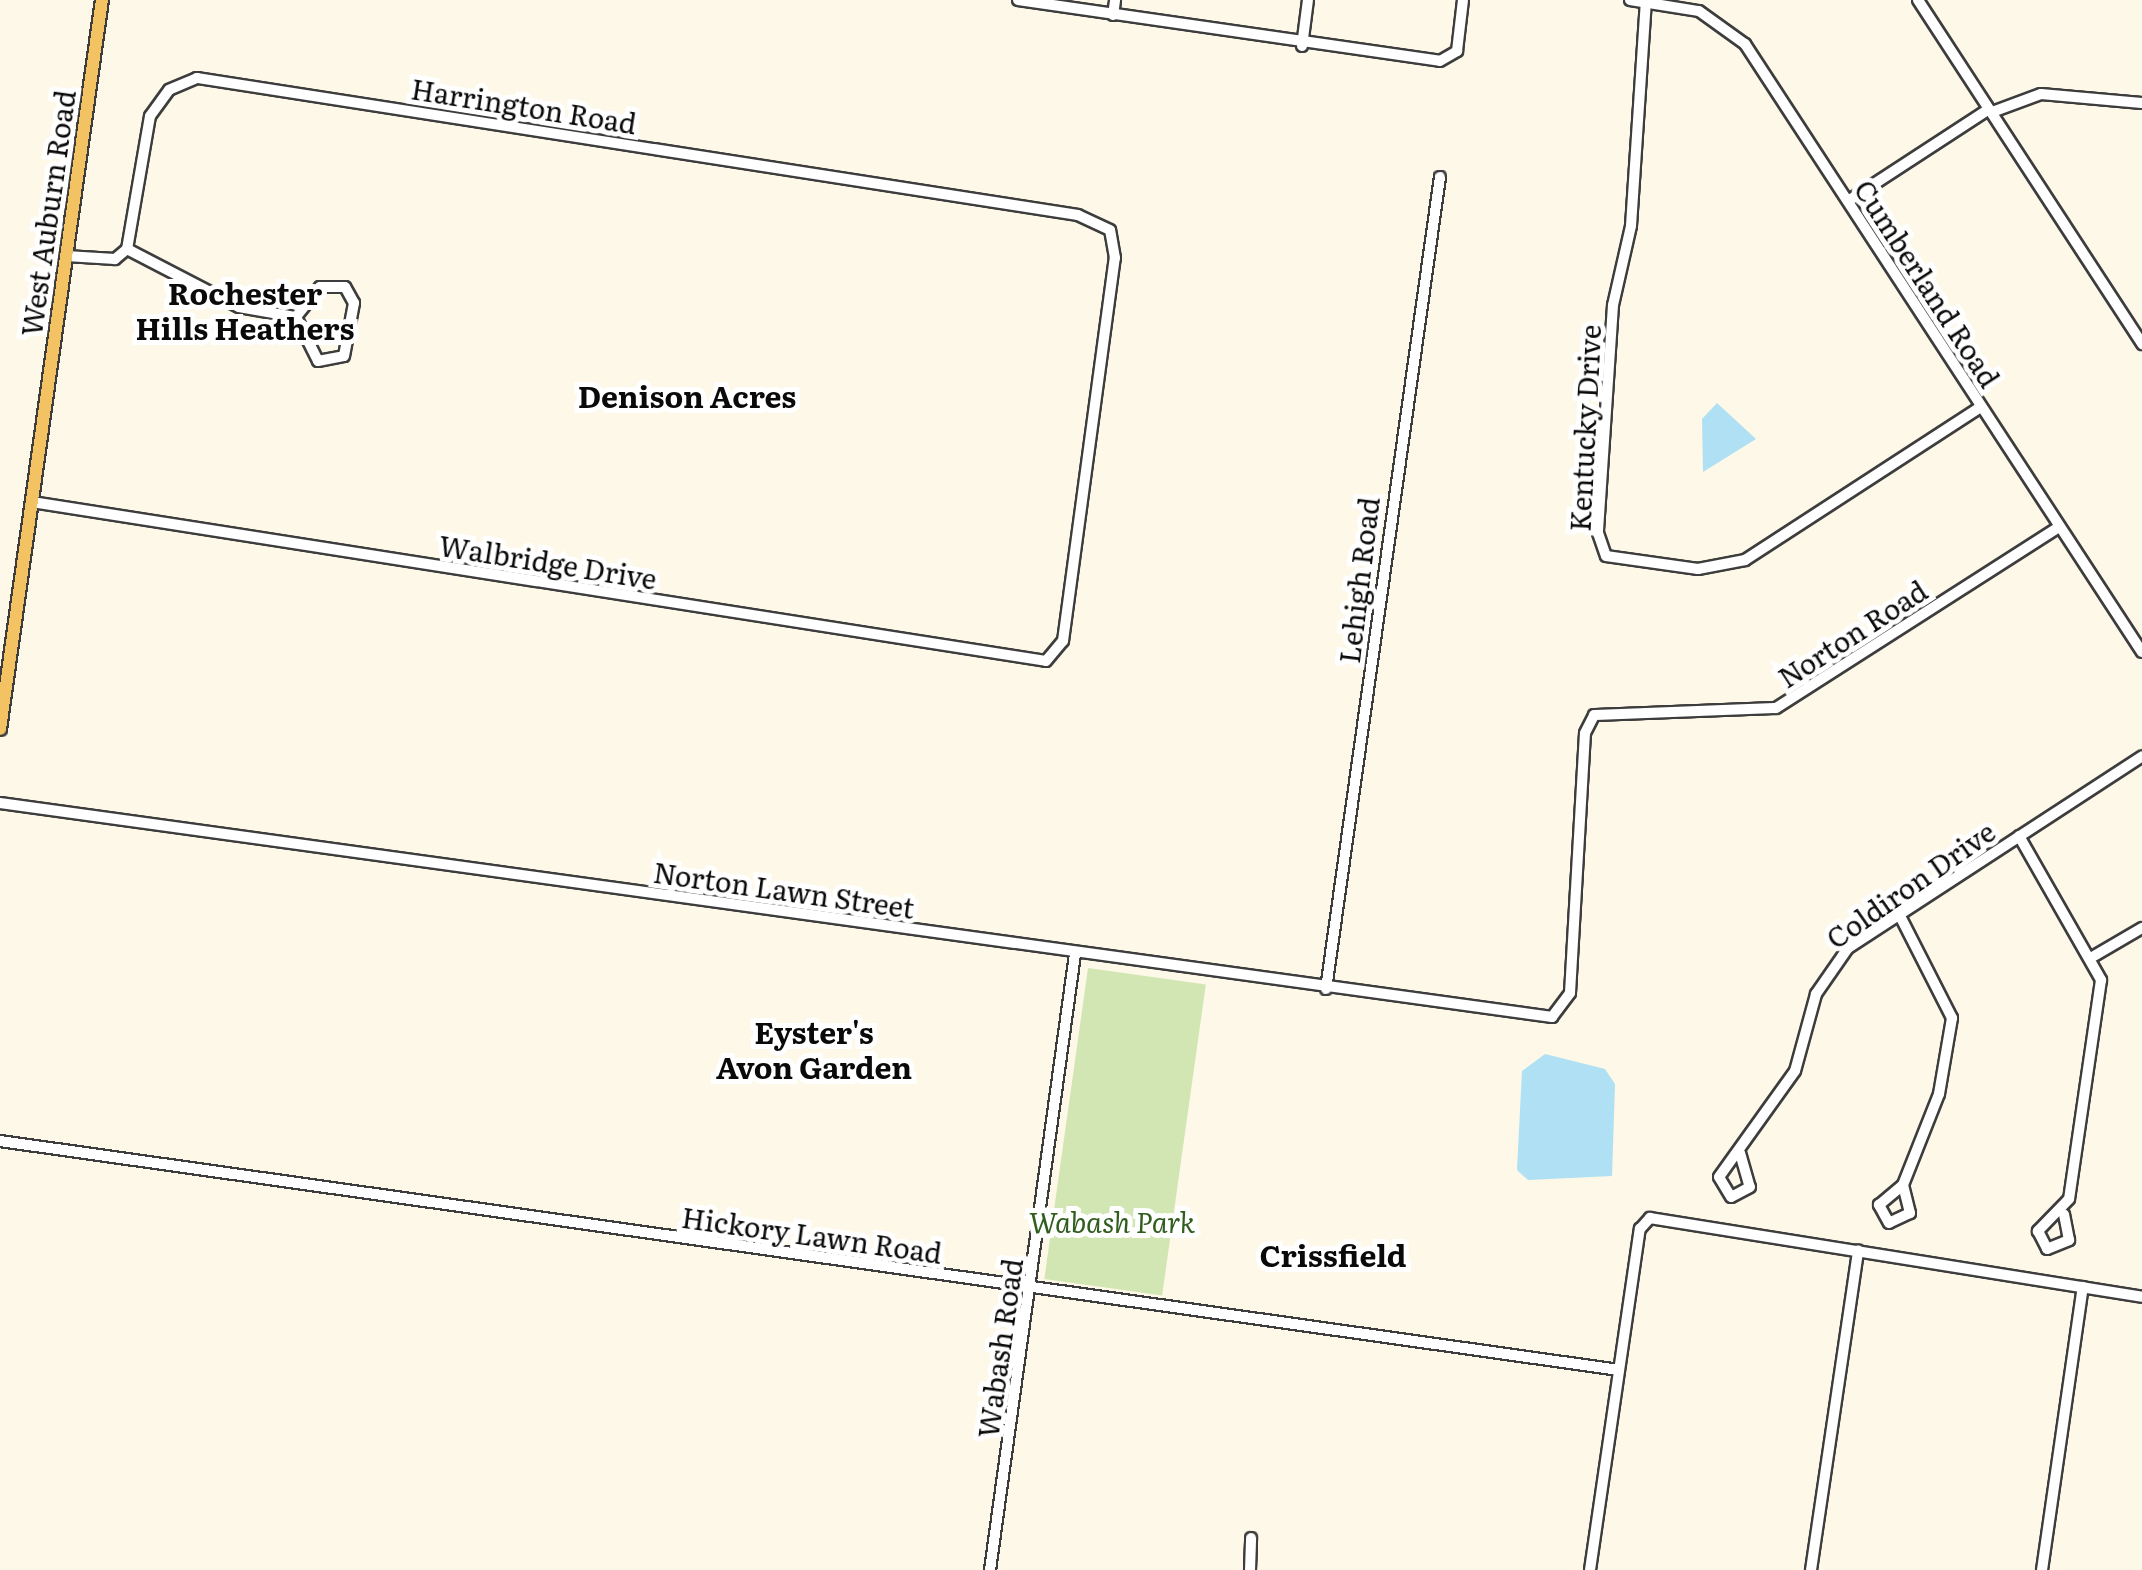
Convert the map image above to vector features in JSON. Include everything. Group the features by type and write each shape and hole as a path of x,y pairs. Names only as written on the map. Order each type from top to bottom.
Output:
{"main road":[{"name":"West Auburn Road","path":"1,721 102,0"}],"street":[{"path":"1018,0 1302,46 1452,57 1463,0"},
{"path":"1113,15 1115,0"},
{"path":"1302,46 1308,0"},
{"name":"Cumberland Road","path":"1630,0 1699,11 1736,34 2142,652"},
{"path":"1918,0 2142,344"},
{"name":"Kentucky Drive","path":"1646,1 1631,226 1612,305 1598,534 1606,556 1698,569 1745,560 1981,407"},
{"name":"Harrington Road","path":"127,249 150,116 170,90 198,78 1103,224 1114,238 1114,274 1056,657"},
{"path":"1848,202 1990,111 2054,93 2142,103"},
{"name":"Lehigh Road","path":"1326,989 1440,177"},
{"path":"66,256 114,258 127,249 239,307 296,317"},
{"path":"320,287 345,287 354,303 344,356 313,358 296,317 320,287"},
{"name":"Walbridge Drive","path":"32,502 1056,657"},
{"name":"Norton Road","path":"1560,1012 1570,993 1585,733 1594,715 1776,708 2059,527"},
{"path":"2129,632 2142,624"},
{"name":"Coldiron Drive","path":"1740,1153 1795,1070 1828,971 1899,914 2142,756"},
{"name":"Norton Lawn Street","path":"0,803 1326,989 1560,1012"},
{"path":"2019,836 2094,956 2102,1013 2064,1214"},
{"path":"1899,914 1952,1018 1939,1094 1903,1185"},
{"path":"2094,956 2142,928"},
{"name":"Wabash Road","path":"990,1570 1076,954"},
{"name":"Hickory Lawn Road","path":"0,1141 1619,1370"},
{"path":"1590,1570 1646,1220 2142,1297"},
{"path":"1811,1570 1858,1250"},
{"path":"2042,1570 2083,1287"},
{"path":"1250,1570 1252,1538"}],"green space":[{"name":"Wabash Park","path":"1088,968 1206,985 1162,1296 1044,1279"}],"water":[{"path":"1717,403 1756,439 1703,472 1702,419"},
{"path":"1545,1054 1605,1069 1615,1084 1612,1176 1528,1180 1517,1170 1522,1071"}],"district":[{"name":"Rochester Hills Heathers","path":"245,309"},
{"name":"Denison Acres","path":"687,395"},
{"name":"Eyster's Avon Garden","path":"814,1048"},
{"name":"Crissfield","path":"1333,1254"}]}
